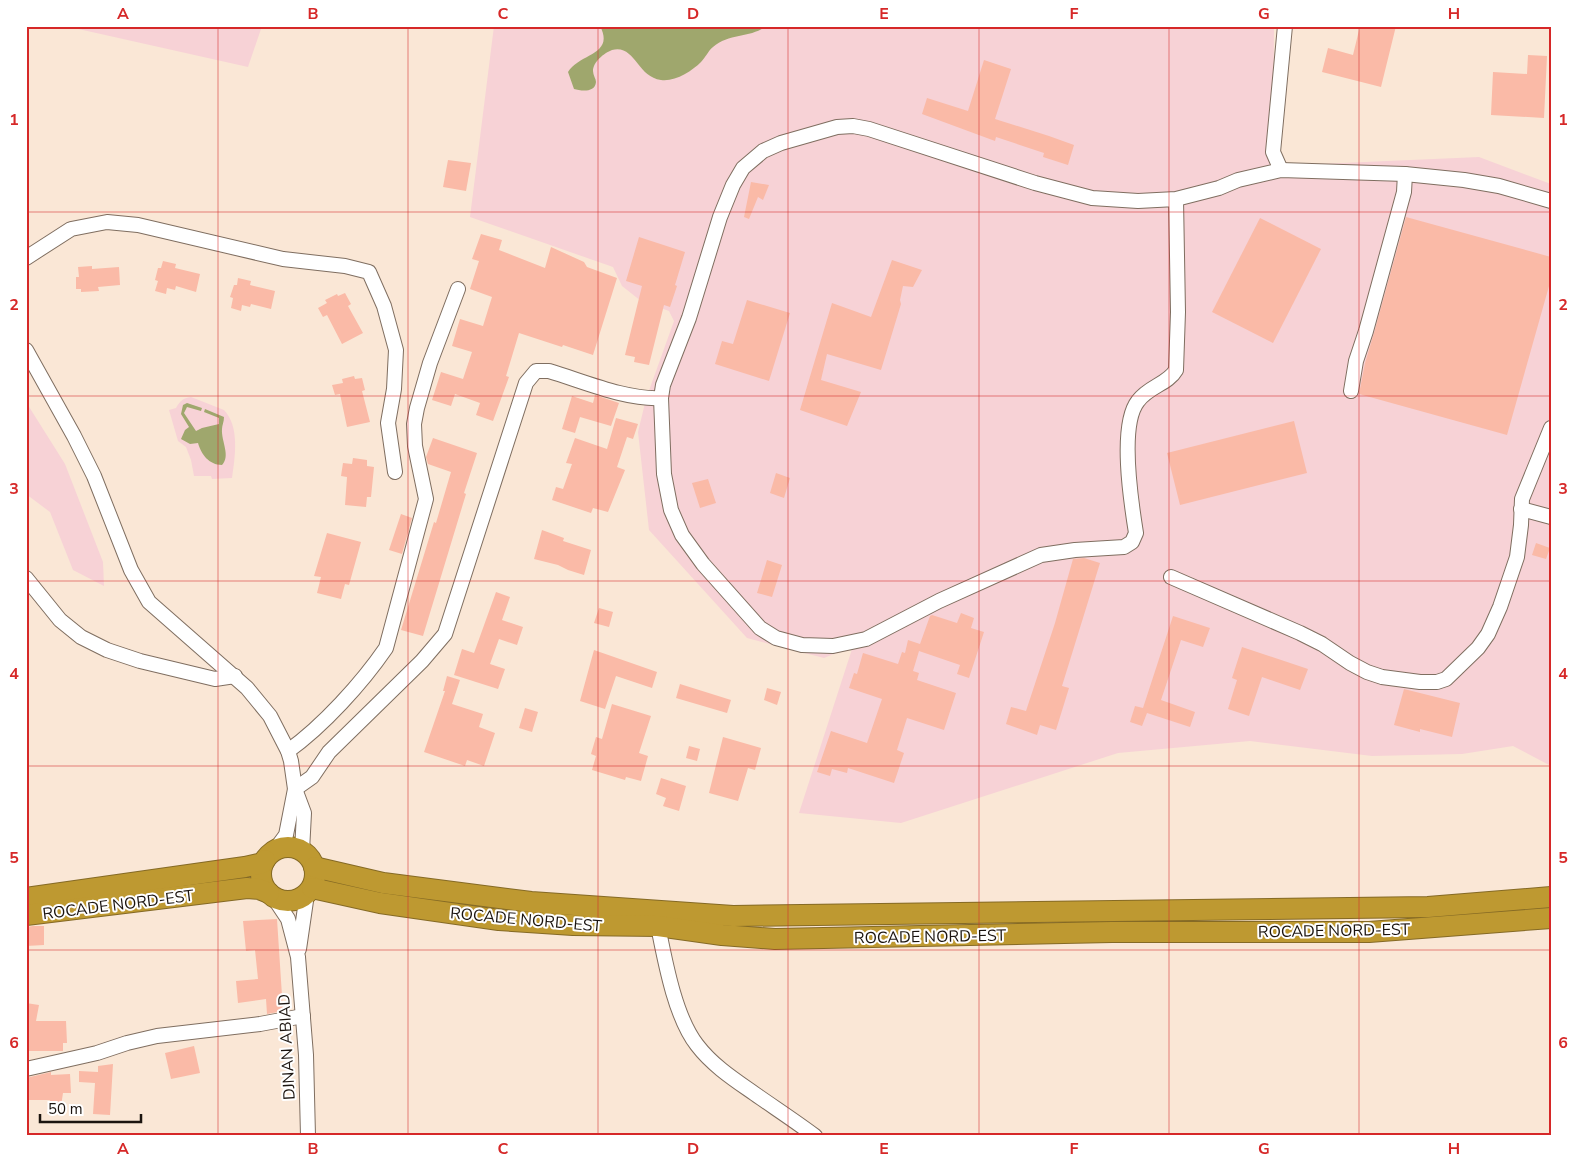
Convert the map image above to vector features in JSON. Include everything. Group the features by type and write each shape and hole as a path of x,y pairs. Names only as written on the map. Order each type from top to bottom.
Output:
{"highway":[{"path":"288,847 302,851 312,861 316,874 309,891 295,901 281,900 271,895 262,881 262,867 270,855 288,847"},
{"name":"ROCADE NORD-EST","path":"26,898 245,867 263,863 270,855"},
{"name":"ROCADE NORD-EST","path":"314,868 383,882 531,902 732,916 1428,907 1551,897"},
{"name":"ROCADE NORD-EST","path":"26,915 247,888 259,889 271,895"},
{"name":"ROCADE NORD-EST","path":"309,891 499,920 573,926 658,926 775,940 1112,932 1369,932 1551,918"}],"street":[{"path":"1281,170 1273,152 1285,26"},
{"path":"1176,199 1178,312 1176,370 1172,378 1145,391 1131,414 1127,440 1136,533 1132,542 1124,547 1075,550 1041,555 939,601 866,639 833,646 802,645 776,638 760,628 703,564 682,535 671,510 664,474 661,398 663,385 689,318 720,216 733,185 743,168 763,151 781,143 837,127 852,126 869,129 1062,192 1092,198 1138,201 1176,199 1219,188 1238,180 1281,170 1405,174 1464,180 1499,186 1551,201"},
{"path":"1350,391 1356,361 1374,304 1404,192 1405,174"},
{"path":"26,258 71,228 107,222 138,225 284,259 345,266 369,272 384,306 396,350 394,389 388,423 395,472"},
{"path":"288,751 301,742 338,705 374,665 386,648 426,499 414,446 414,424 417,408 430,363 458,288"},
{"path":"26,350 94,476 140,588 150,602 170,622 235,676 270,716 288,751 295,789 304,813 302,851"},
{"path":"270,855 286,835 295,789 312,777 330,752 422,661 445,634 526,383 536,371 549,371 646,399 661,398"},
{"path":"1171,577 1300,633 1322,644 1367,672 1382,677 1420,682 1437,682 1446,679 1478,648 1488,634 1500,607 1517,557 1521,525 1520,509 1527,483 1551,428"},
{"path":"1520,509 1551,517"},
{"path":"26,578 60,620 81,637 107,650 140,662 215,678 235,676"},
{"path":"298,957 309,891"},
{"path":"271,895 288,918 298,957"},
{"path":"658,926 668,974 678,1006 696,1044 721,1069 815,1136"},
{"name":"DJNAN ABIAD","path":"298,957 306,1055 308,1136"},
{"path":"26,1069 98,1053 127,1043 157,1036 260,1024 303,1016"}],"shaded area":[{"path":"65,26 262,26 248,67"},
{"path":"494,26 1274,26 1273,166 1479,157 1551,184 1551,766 1513,746 1462,754 1372,756 1250,741 1118,753 901,823 799,813 853,646 824,658 747,638 649,530 638,432 646,399 674,321 669,311 641,301 622,286 613,267 470,217"},
{"path":"600,26 766,26 760,30 719,43 693,69 677,78 666,80 653,78 626,52 620,49 612,50 602,56 593,68 595,86 590,90 584,91 574,89 568,72 573,66 600,48 603,43 603,36"},
{"path":"191,397 224,410 229,417 235,443 232,478 212,479 211,476 194,476 191,460 186,447 178,441 169,410 176,408 184,399"},
{"path":"26,402 65,464 103,562 104,586 73,570 50,512 26,494"},
{"path":"187,403 202,408 201,411 187,407 184,413 196,431 219,424 219,418 204,412 205,409 224,417 222,434 226,457 222,465 209,461 201,451 198,443 190,444 181,439 185,430 189,427 181,414 183,405"}],"building":[{"path":"1360,26 1396,26 1381,87 1322,72 1328,48 1353,55"},
{"path":"1528,55 1547,56 1544,118 1491,115 1493,72 1527,74"},
{"path":"984,60 1011,69 995,119 1074,145 1068,165 1043,157 1044,153 996,137 995,141 922,114 927,98 968,111"},
{"path":"448,160 471,163 466,191 443,187"},
{"path":"751,182 769,185 763,200 758,197 749,219 744,217"},
{"path":"1406,217 1551,257 1551,279 1507,435 1359,394 1365,363"},
{"path":"1260,218 1321,249 1273,343 1212,312"},
{"path":"481,234 502,240 499,250 545,268 551,247 584,262 587,267 617,278 593,355 519,333 506,376 509,377 493,421 476,415 480,403 455,394 451,406 432,400 441,372 463,379 472,352 452,346 460,319 483,326 492,297 470,289 479,261 472,259"},
{"path":"639,237 685,252 670,307 664,305 649,365 634,362 635,357 625,355 642,286 626,281"},
{"path":"892,260 922,270 913,287 903,286 901,304 881,370 827,354 821,380 861,392 847,426 800,410 832,303 871,317"},
{"path":"163,261 176,264 175,268 200,274 196,292 176,286 175,290 167,288 166,294 155,291 158,281 155,280 158,268 161,268"},
{"path":"92,266 92,269 119,267 120,285 98,287 99,291 81,292 81,289 76,289 76,277 79,277 78,267"},
{"path":"238,278 251,281 250,285 275,291 271,309 251,304 250,307 242,305 241,311 231,308 233,298 230,297 234,285 237,285"},
{"path":"345,293 351,304 348,306 363,333 342,344 327,315 323,317 318,308 327,303 325,300 337,294 338,296"},
{"path":"747,300 790,313 769,381 715,364 722,341 733,344"},
{"path":"354,376 355,379 362,378 365,390 362,391 370,422 347,427 340,394 335,395 332,385 343,383 342,379"},
{"path":"595,395 619,403 611,426 580,417 575,433 562,429 572,396 593,403"},
{"path":"616,418 638,424 633,439 627,437 617,467 625,470 608,512 593,508 591,513 552,500 556,487 563,489 572,464 566,463 575,438 607,449"},
{"path":"1294,421 1307,473 1180,505 1167,453"},
{"path":"433,438 477,453 423,636 401,630 451,472 428,464 426,457"},
{"path":"353,458 367,460 367,466 374,467 371,497 367,497 366,507 345,505 347,477 341,476 343,463 352,464"},
{"path":"776,473 790,478 784,498 770,493"},
{"path":"708,479 716,503 700,508 692,483"},
{"path":"401,514 412,518 402,554 389,550"},
{"path":"542,530 564,538 563,541 591,550 584,575 558,565 534,559"},
{"path":"327,533 361,542 349,585 345,584 341,599 317,593 321,577 314,576"},
{"path":"1536,543 1550,548 1546,559 1532,555"},
{"path":"1084,558 1100,563 1062,686 1069,688 1056,730 1040,725 1037,735 1006,724 1011,707 1026,711 1055,623 1073,559"},
{"path":"767,560 782,565 772,597 757,593"},
{"path":"496,592 510,597 502,620 523,627 517,645 499,639 490,664 505,669 498,689 454,675 462,649 474,653"},
{"path":"599,608 613,612 609,627 594,623"},
{"path":"961,613 974,618 971,628 984,632 969,678 957,674 960,665 919,651 913,671 919,673 917,680 956,693 944,730 907,718 897,750 904,753 894,783 848,768 847,773 832,769 830,776 817,772 831,731 867,743 882,699 849,688 854,673 857,674 863,653 898,664 902,652 905,653 908,640 920,644 930,616 957,623"},
{"path":"1173,616 1210,628 1203,647 1181,640 1161,700 1195,712 1190,727 1147,713 1142,726 1130,722 1135,706 1143,708"},
{"path":"1242,647 1308,669 1300,690 1262,677 1249,716 1228,709 1237,680 1232,678"},
{"path":"594,650 657,672 652,688 616,676 605,709 580,701"},
{"path":"447,676 460,680 452,704 483,714 479,727 495,733 484,766 467,760 465,766 424,752 445,691 443,691"},
{"path":"680,684 731,700 727,713 676,698"},
{"path":"767,688 781,692 777,705 764,700"},
{"path":"1404,689 1460,703 1452,737 1420,729 1420,732 1394,725"},
{"path":"612,704 651,716 639,753 648,756 641,781 626,777 625,780 592,770 596,756 591,754 596,737 602,739"},
{"path":"525,708 538,712 532,732 519,728"},
{"path":"723,737 761,748 755,770 748,768 738,801 709,793"},
{"path":"689,746 700,749 697,761 686,758"},
{"path":"661,778 686,786 679,811 663,806 666,798 656,794"},
{"path":"277,919 283,1011 267,1014 266,999 238,1003 236,981 258,979 255,950 246,951 243,921"},
{"path":"44,926 44,945 26,946 26,927"},
{"path":"26,1003 39,1005 36,1021 66,1021 67,1043 63,1043 63,1051 26,1051"},
{"path":"194,1046 200,1073 171,1079 165,1053"},
{"path":"113,1064 110,1115 93,1114 95,1083 79,1082 79,1071 98,1072 98,1066"},
{"path":"51,1072 51,1075 70,1074 71,1093 63,1093 61,1106 49,1105 50,1100 26,1100 26,1078"}]}
